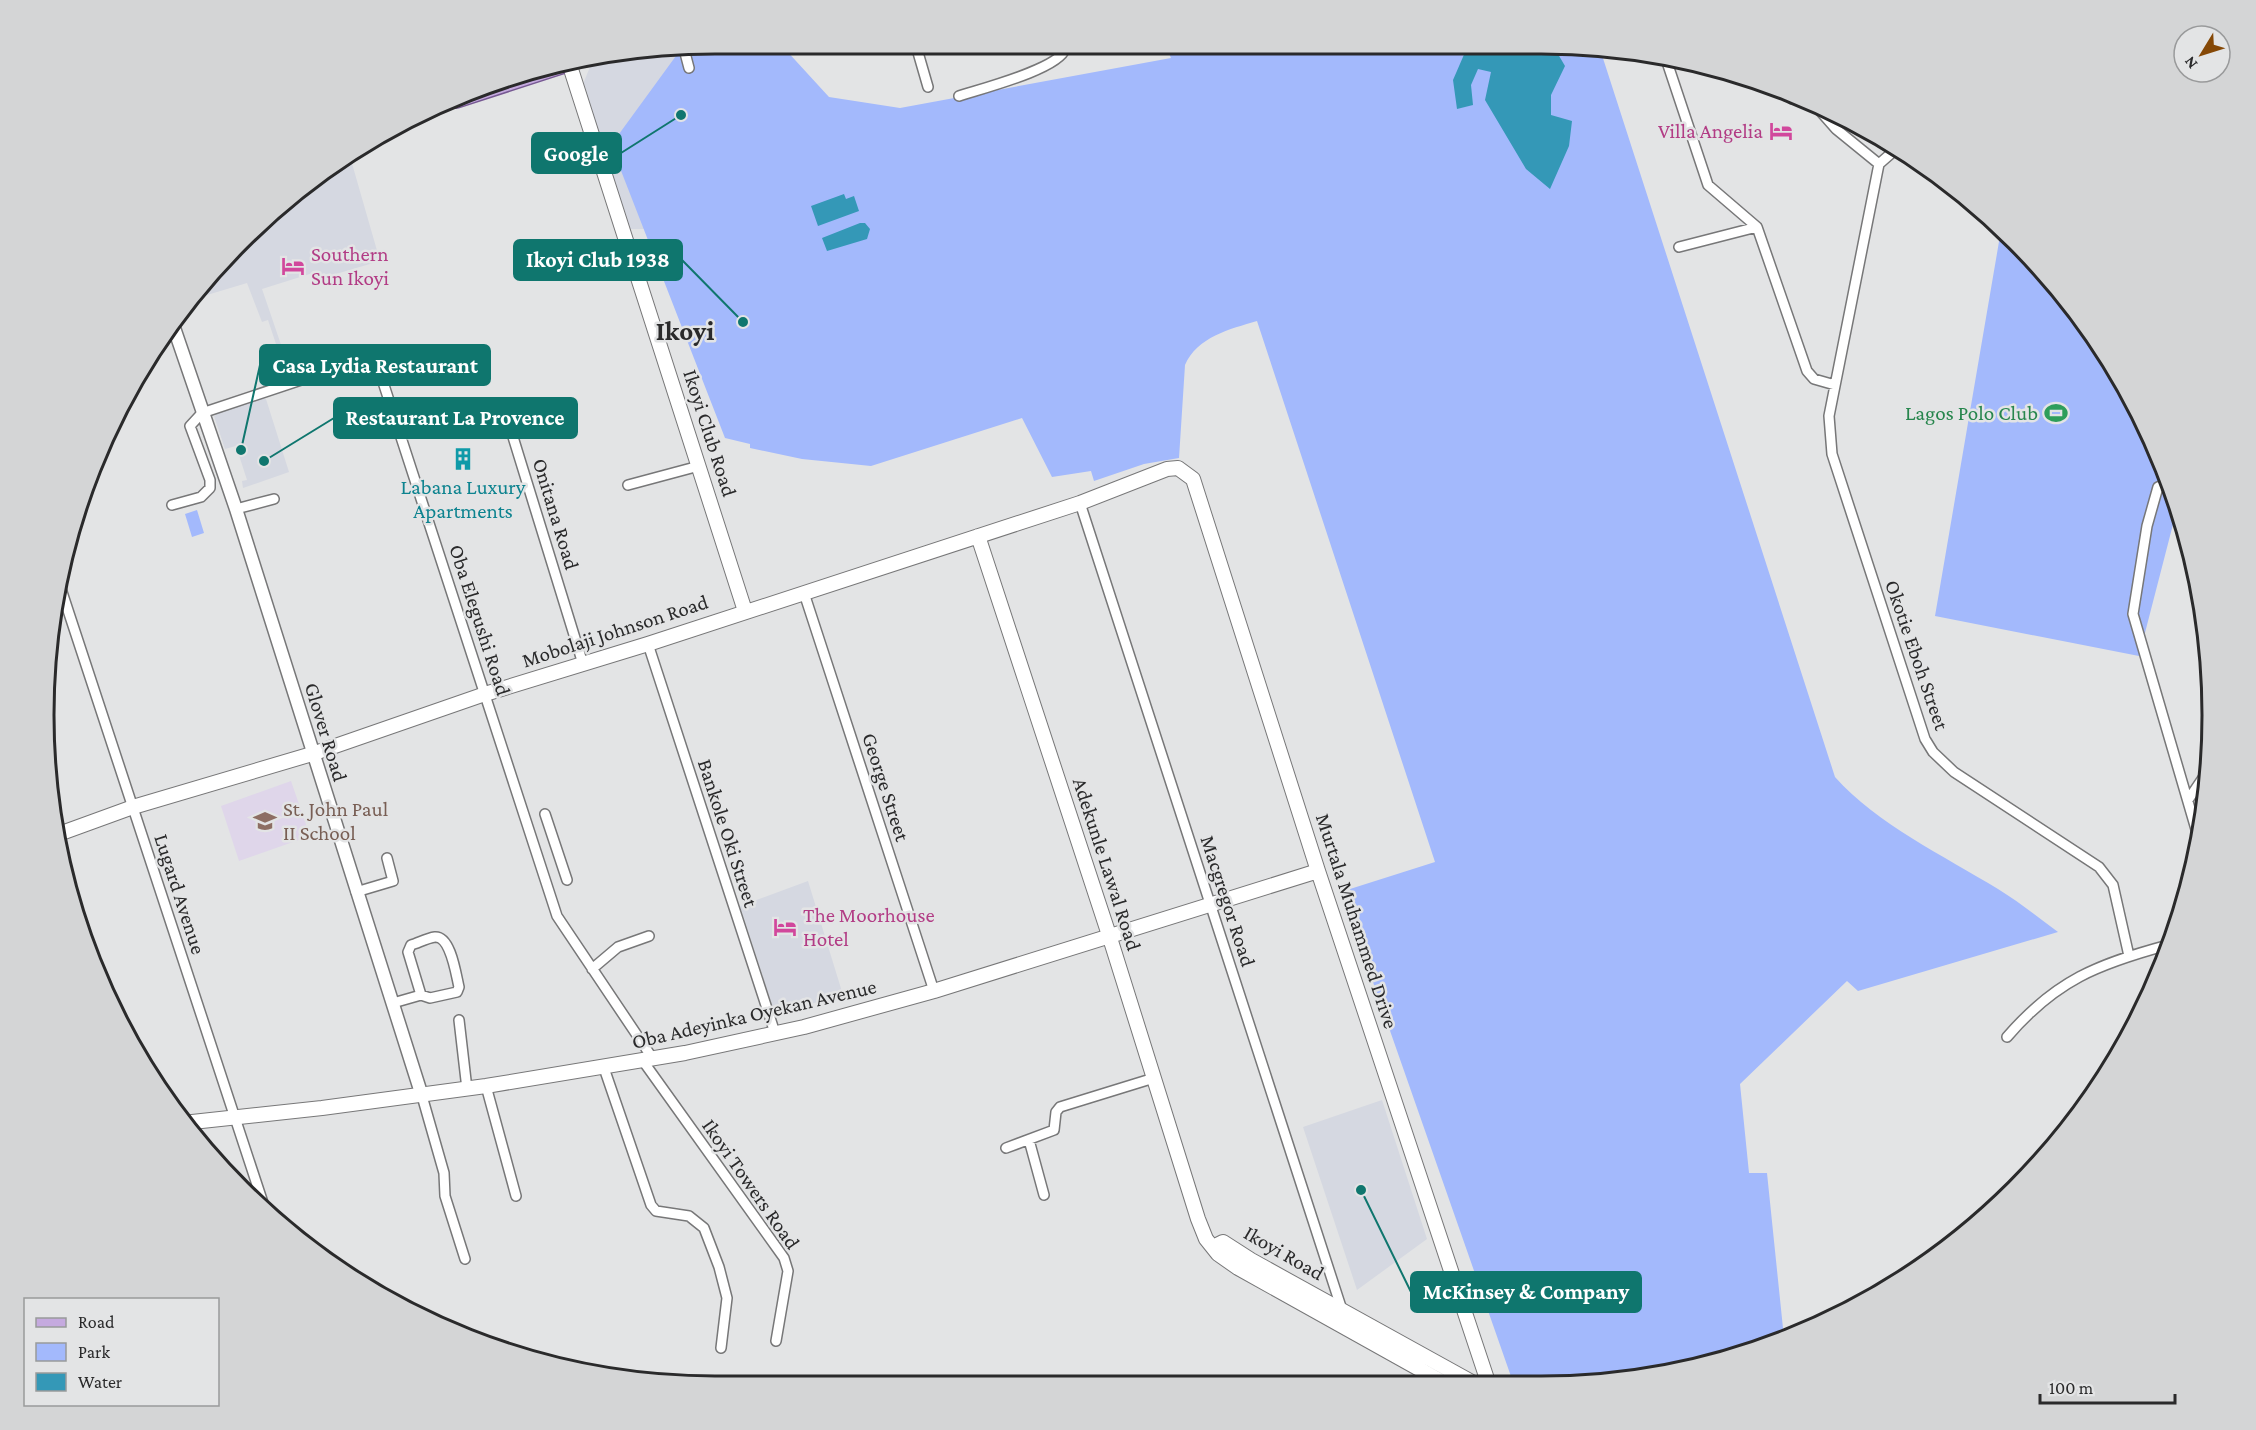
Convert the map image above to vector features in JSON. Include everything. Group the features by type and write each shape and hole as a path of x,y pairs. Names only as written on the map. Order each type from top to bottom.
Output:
{"main road":[{"name":"Ikoyi Club Road","path":"572,70 745,611"},
{"name":"Mobolaji Johnson Road","path":"65,832 133,807 312,754 485,694 648,644 1080,503 1167,469 1178,468 1186,472"},
{"name":"Murtala Muhammed Drive","path":"1186,472 1193,479 1318,871 1486,1376"},
{"name":"Adekunle Lawal Road","path":"978,536 1110,938 1202,1230 1220,1248"},
{"name":"Oba Adeyinka Oyekan Avenue","path":"195,1121 422,1096 604,1068 775,1033 846,1017 934,992 1318,871"},
{"name":"Ikoyi Road","path":"1220,1248 1251,1260 1461,1376"},
{"name":"Ikoyi Road","path":"1220,1248 1433,1376"},
{"path":"1466,1376 1474,1373 1480,1360"}],"street":[{"path":"918,54 928,87"},
{"path":"959,96 1048,66 1064,54"},
{"path":"685,55 689,68"},
{"path":"1669,67 1708,185 1757,227 1767,249 1806,371 1814,379 1835,385"},
{"path":"1828,120 1879,164 1890,154"},
{"name":"Okotie Eboh Street","path":"1879,164 1829,416 1828,436 1832,454 1925,740 1938,758 1954,772 2099,867 2113,885 2130,956"},
{"path":"1679,247 1757,227"},
{"name":"Glover Road","path":"176,333 236,509 393,1003 444,1173 445,1196 465,1259"},
{"name":"Oba Elegushi Road","path":"202,413 358,361 368,360 375,366 382,379 557,916 648,1060"},
{"name":"Onitana Road","path":"400,435 493,408 505,411 583,664"},
{"path":"172,504 201,497 210,489 210,480 190,426 202,413"},
{"path":"628,485 699,466"},
{"path":"2161,486 2158,487 2154,498 2147,526 2133,614 2193,819"},
{"path":"236,509 274,499"},
{"name":"Macgregor Road","path":"1080,503 1342,1310"},
{"name":"George Street","path":"804,593 934,992"},
{"name":"Lugard Avenue","path":"65,600 260,1193"},
{"name":"Bankole Oki Street","path":"648,644 775,1033"},
{"path":"2188,800 2198,786"},
{"path":"545,814 567,880"},
{"path":"536,854 556,847"},
{"path":"356,892 393,881 387,858"},
{"path":"592,969 618,947 649,936"},
{"path":"393,1003 421,995 439,997 457,992 459,987 447,944 436,937 411,945 408,952 421,995"},
{"path":"2007,1037 2024,1017 2054,991 2074,978 2130,956 2159,948"},
{"path":"459,1020 467,1089"},
{"name":"Ikoyi Towers Road","path":"648,1060 784,1258 788,1271 776,1341"},
{"path":"604,1068 651,1205 656,1211 689,1216 704,1228 719,1267 727,1298 721,1348"},
{"path":"1006,1148 1054,1130 1056,1112 1060,1107 1154,1078"},
{"path":"486,1086 516,1196"},
{"path":"1029,1140 1044,1195"}],"shaded area":[{"path":"723,54 680,229 630,229 583,84 590,67 672,55"},
{"name":"Southern Sun Ikoyi","path":"352,163 380,261 319,279 316,272 262,289 291,374 278,379 271,359 280,356 268,320 262,322 247,283 205,296 218,279 279,218"},
{"path":"258,398 266,399 289,472 243,488 242,481 247,480 236,446 225,449 214,416 215,411"},
{"name":"St. John Paul II School","path":"291,781 310,836 239,861 221,806"},
{"name":"The Moorhouse Hotel","path":"808,881 843,995 775,1014 740,906"},
{"path":"1382,1100 1427,1239 1357,1290 1303,1127"}],"green space":[{"path":"790,54 829,97 900,108 1171,58 1169,54 1541,54 1603,57 1835,777 1871,810 1891,824 2006,894 2058,932 1858,991 1847,981 1740,1084 1749,1173 1767,1173 1783,1330 1712,1353 1670,1363 1584,1375 1511,1376 1360,945 1367,943 1350,889 1435,862 1257,321 1215,336 1190,355 1185,365 1179,458 1144,464 1094,481 1091,471 1052,477 1022,418 871,466 802,459 750,448 750,444 725,438 611,145 677,55"},
{"name":"Lagos Polo Club","path":"1999,240 2038,279 2091,348 2134,423 2152,462 2173,524 2139,656 1935,616"},
{"path":"197,510 204,533 192,537 185,514"}],"water":[{"path":"1464,54 1558,54 1565,66 1551,95 1551,115 1572,121 1569,146 1550,189 1526,169 1485,100 1491,72 1478,69 1471,85 1473,105 1457,109 1453,80"},
{"path":"844,194 846,199 854,196 859,211 818,226 811,206"},
{"path":"865,223 870,229 867,239 827,251 822,238"}],"place":[{"name":"Google","path":"681,115"},
{"name":"Villa Angelia","path":"1781,131"},
{"name":"Southern Sun Ikoyi","path":"293,266"},
{"name":"Ikoyi Club 1938","path":"743,322"},
{"name":"Lagos Polo Club","path":"2056,413"},
{"name":"Casa Lydia Restaurant","path":"241,450"},
{"name":"Labana Luxury Apartments","path":"463,459"},
{"name":"Restaurant La Provence","path":"264,461"},
{"name":"St. John Paul II School","path":"265,821"},
{"name":"The Moorhouse Hotel","path":"785,927"},
{"name":"McKinsey & Company","path":"1361,1190"}],"district":[{"name":"Ikoyi","path":"685,331"}]}
